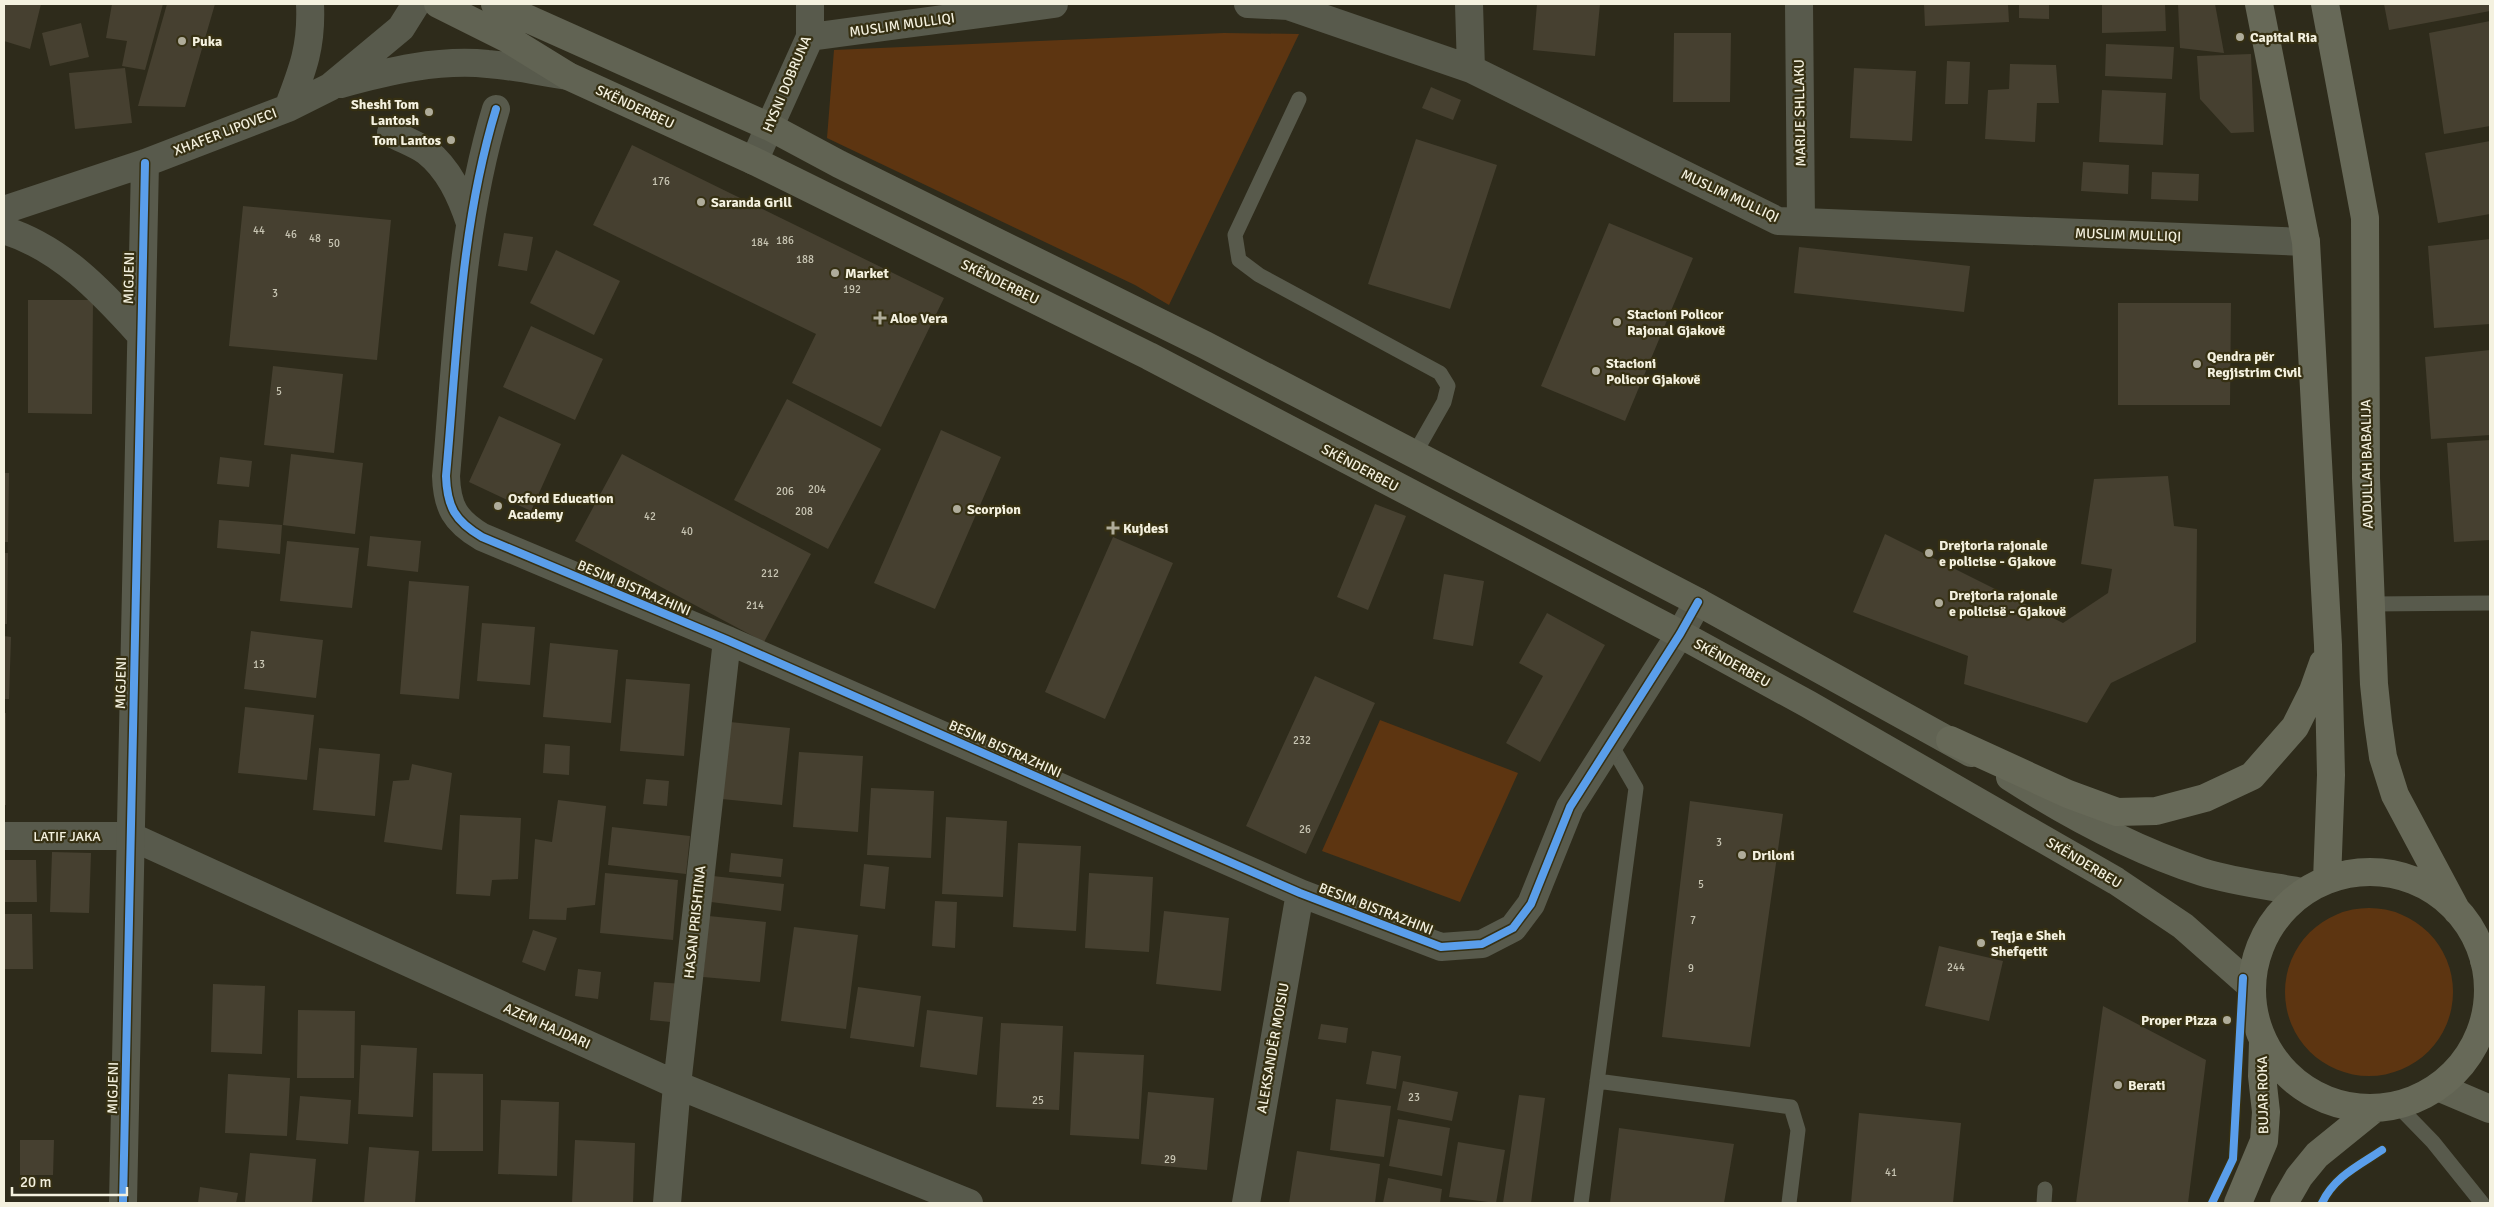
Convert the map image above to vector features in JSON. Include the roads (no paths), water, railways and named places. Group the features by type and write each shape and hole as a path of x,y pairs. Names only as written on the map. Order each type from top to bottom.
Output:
{"main road":[{"name":"SKËNDERBEU","path":"438,4 508,39 568,76 754,161 1149,356 1680,634 1816,708 2116,881 2182,926 2251,986"},
{"path":"495,4 770,127 839,164 1205,345 1698,602 1950,740 2045,799 2159,856 2203,872 2315,886"},
{"path":"2259,4 2306,242 2328,645 2331,775 2315,886"},
{"name":"AVDULLAH BABALIJA","path":"2325,4 2364,218 2366,478 2374,684 2383,757 2395,794 2457,910"},
{"path":"1950,740 2068,794 2117,812 2156,811 2205,798 2252,776 2295,727 2313,691 2328,645"},
{"path":"2354,873 2382,873 2410,879 2436,892 2457,910 2474,934 2487,965 2489,989 2485,1017 2476,1044 2459,1068 2438,1087 2419,1098 2386,1107 2353,1107 2330,1102 2309,1092 2290,1078 2275,1061 2263,1042 2252,1005 2251,986 2255,958 2266,933 2282,910 2315,886 2354,873"},
{"name":"BUJAR ROKA","path":"2238,1203 2264,1141 2266,1112 2262,1076 2263,1042"},
{"path":"2438,1087 2490,1109"},
{"path":"2284,1203 2299,1177 2317,1155 2386,1107"}],"street":[{"path":"288,108 307,56 311,28 310,4"},
{"name":"XHAFER LIPOVECI","path":"4,210 145,163 288,108 330,88 401,28 416,4"},
{"name":"HYSNI DOBRUNA","path":"754,161 810,37 810,4"},
{"name":"MUSLIM MULLIQI","path":"810,37 1054,4"},
{"name":"MUSLIM MULLIQI","path":"1248,4 1288,6 1471,69 1778,221 2306,242"},
{"path":"1469,4 1471,69"},
{"name":"MARIJE SHLLAKU","path":"1799,4 1801,222"},
{"path":"330,88 386,71 464,63 487,64 568,76"},
{"name":"BESIM BISTRAZHINI","path":"496,110 480,168 470,223 446,476 446,495 454,513 465,527 482,537 726,640 1300,893 1441,947 1482,944 1513,928 1531,904 1570,807 1680,634 1698,602"},
{"path":"391,134 425,151 446,171 461,196 470,223"},
{"name":"MIGJENI","path":"123,1203 145,163"},
{"path":"4,230 61,257 104,295 140,334"},
{"name":"HASAN PRISHTINA","path":"667,1203 677,1085 726,640"},
{"name":"LATIF JAKA","path":"4,836 130,836"},
{"name":"AZEM HAJDARI","path":"130,836 677,1085 969,1203"},
{"name":"ALEKSANDËR MOISIU","path":"1246,1203 1300,893"}],"lane":[{"path":"1299,100 1235,235 1239,260 1259,276 1440,373 1448,386 1444,402 1415,453"},
{"path":"2371,604 2490,602"},
{"path":"1581,1203 1636,788 1610,743"},
{"path":"1597,1081 1791,1106 1798,1130 1789,1203"},
{"path":"2386,1107 2434,1142 2482,1203"}],"place":[{"name":"Capital Ria","path":"2240,37"},
{"name":"Puka","path":"182,41"},
{"name":"Sheshi Tom Lantosh","path":"429,112"},
{"name":"Tom Lantos","path":"451,140"},
{"name":"Saranda Grill","path":"701,202"},
{"name":"Market","path":"835,273"},
{"name":"Aloe Vera","path":"880,318"},
{"name":"Stacioni Policor Rajonal Gjakovë","path":"1617,322"},
{"name":"Qendra për Regjistrim Civil","path":"2197,364"},
{"name":"Stacioni Policor Gjakovë","path":"1596,371"},
{"name":"Oxford Education Academy","path":"498,506"},
{"name":"Scorpion","path":"957,509"},
{"name":"Kujdesi","path":"1113,528"},
{"name":"Drejtoria rajonale e policise - Gjakove","path":"1929,553"},
{"name":"Drejtoria rajonale e policisë - Gjakovë","path":"1939,603"},
{"name":"Driloni","path":"1742,855"},
{"name":"Teqja e Sheh Shefqetit","path":"1981,943"},
{"name":"Proper Pizza","path":"2227,1020"},
{"name":"Berati","path":"2118,1085"}]}
